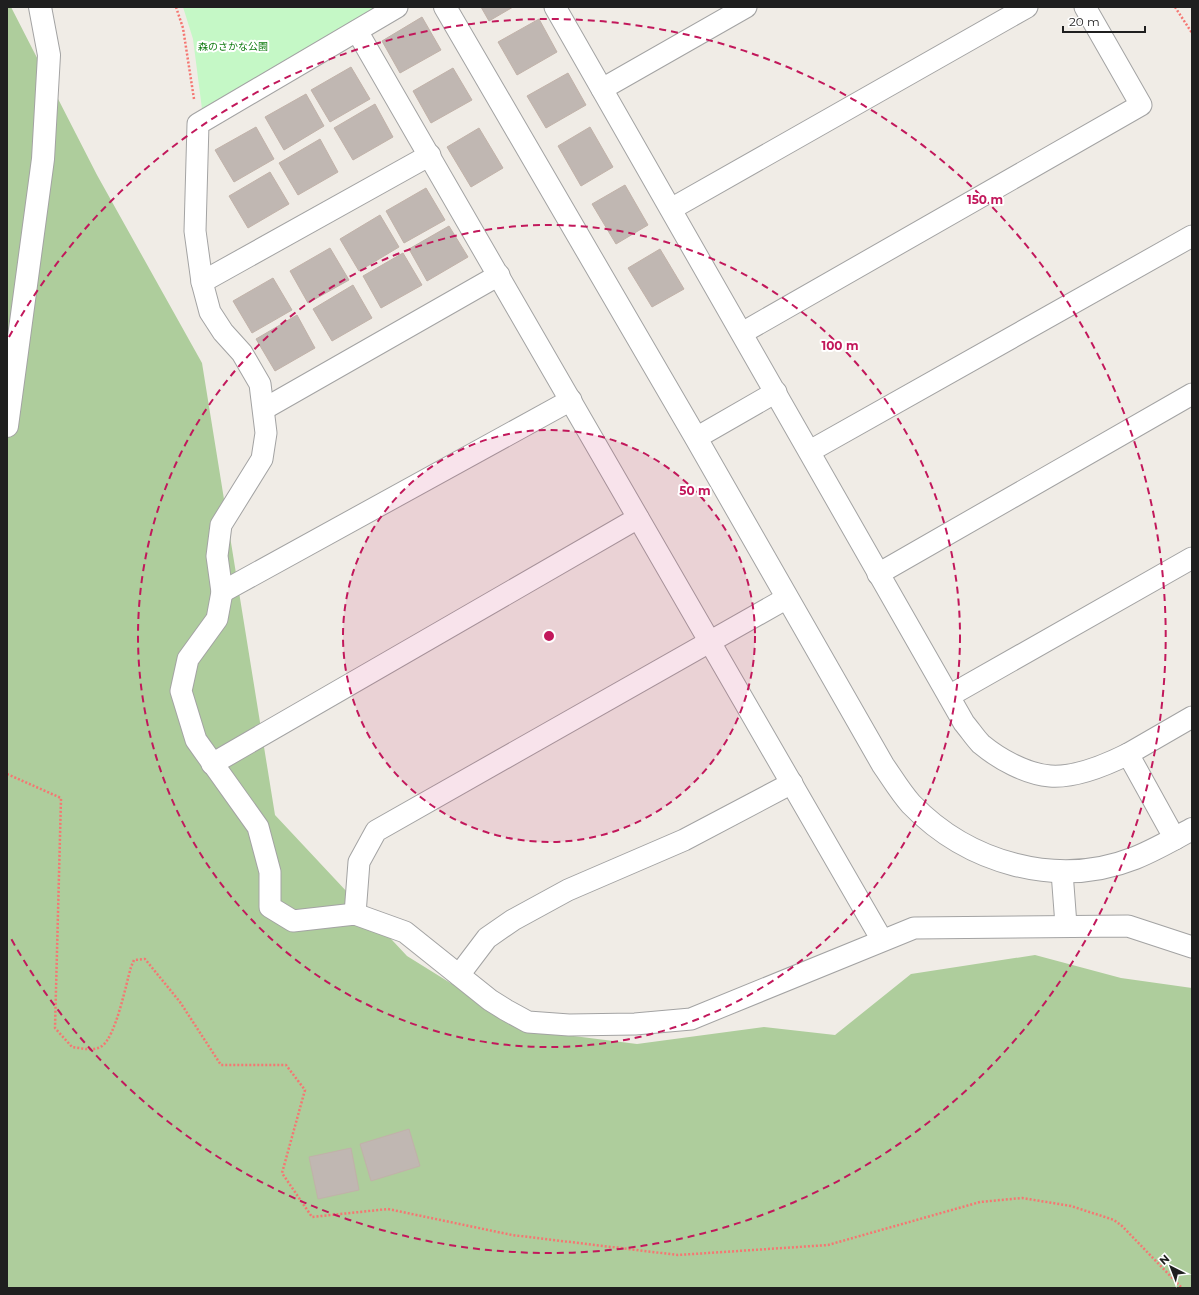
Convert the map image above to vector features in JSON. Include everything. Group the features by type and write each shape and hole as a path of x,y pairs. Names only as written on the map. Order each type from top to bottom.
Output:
{"street":[{"path":"7,426 43,159 49,55 40,7"},
{"path":"397,7 198,124 194,231 202,282 210,312 223,332 242,353 260,384 266,433 262,459 221,525 216,556 222,592 217,619 188,659 181,691 196,740 258,827 270,872 270,907 293,921 355,914 405,932 490,1000 528,1022 569,1025 635,1024 691,1019 914,928 1128,926 1192,947"},
{"path":"445,7 696,438 882,765 911,803 942,832 979,853 1020,867 1062,872 1097,868 1134,858 1183,834 1128,754"},
{"path":"555,7 964,723 980,743 1000,758 1025,770 1050,776 1078,773 1104,765 1128,754 1192,717"},
{"path":"602,89 746,7"},
{"path":"671,209 1027,7"},
{"path":"742,333 1141,105 1085,7"},
{"path":"357,31 882,940"},
{"path":"202,282 430,155"},
{"path":"810,451 1192,236"},
{"path":"264,409 499,275"},
{"path":"696,438 776,392"},
{"path":"878,574 1192,394"},
{"path":"222,592 571,400"},
{"path":"212,764 638,518"},
{"path":"949,696 1192,558"},
{"path":"355,914 359,862 376,831 787,598"},
{"path":"459,975 487,938 513,920 568,890 684,840 792,783"},
{"path":"1062,872 1066,926"}],"path":[{"path":"176,7 183,28 198,124"},
{"path":"1175,7 1192,33"},
{"path":"7,774 61,798 55,1028 72,1047 92,1050 103,1045 114,1027 134,960 146,958 180,1002 221,1065 286,1065 305,1090 282,1173 312,1217 388,1209 512,1235 678,1255 828,1245 980,1202 1022,1198 1071,1206 1114,1220 1122,1226 1182,1288"}],"green space":[{"path":"7,7 11,7 97,175 202,363 275,815 407,956 526,1030 637,1044 764,1027 835,1035 911,974 1035,955 1121,978 1192,988 1192,1288 7,1288"},
{"name":"森のさかな公園","path":"183,7 378,7 202,109 193,39"}],"building":[{"path":"481,7 513,7 489,21"},
{"path":"422,17 441,50 400,73 382,41"},
{"path":"539,19 557,52 517,75 498,42"},
{"path":"351,67 370,99 330,122 311,90"},
{"path":"453,68 472,100 431,123 413,91"},
{"path":"568,73 586,105 546,128 527,96"},
{"path":"306,94 324,126 284,150 265,117"},
{"path":"375,104 393,137 353,160 334,128"},
{"path":"256,127 274,159 234,182 215,150"},
{"path":"590,127 613,167 581,186 558,146"},
{"path":"479,128 503,168 471,187 447,147"},
{"path":"320,139 338,172 298,195 279,163"},
{"path":"270,172 289,204 248,228 229,196"},
{"path":"625,185 648,225 616,244 592,204"},
{"path":"426,188 445,220 404,243 386,211"},
{"path":"380,215 399,247 359,271 340,239"},
{"path":"449,226 468,257 427,281 409,249"},
{"path":"330,248 349,280 308,303 290,271"},
{"path":"660,249 684,289 652,307 628,268"},
{"path":"403,253 422,285 381,308 363,276"},
{"path":"273,278 292,310 252,333 233,301"},
{"path":"353,285 372,318 332,341 313,309"},
{"path":"297,315 315,348 275,371 256,339"},
{"path":"409,1129 420,1166 371,1181 360,1144"},
{"path":"351,1148 359,1190 318,1199 309,1157"}]}
